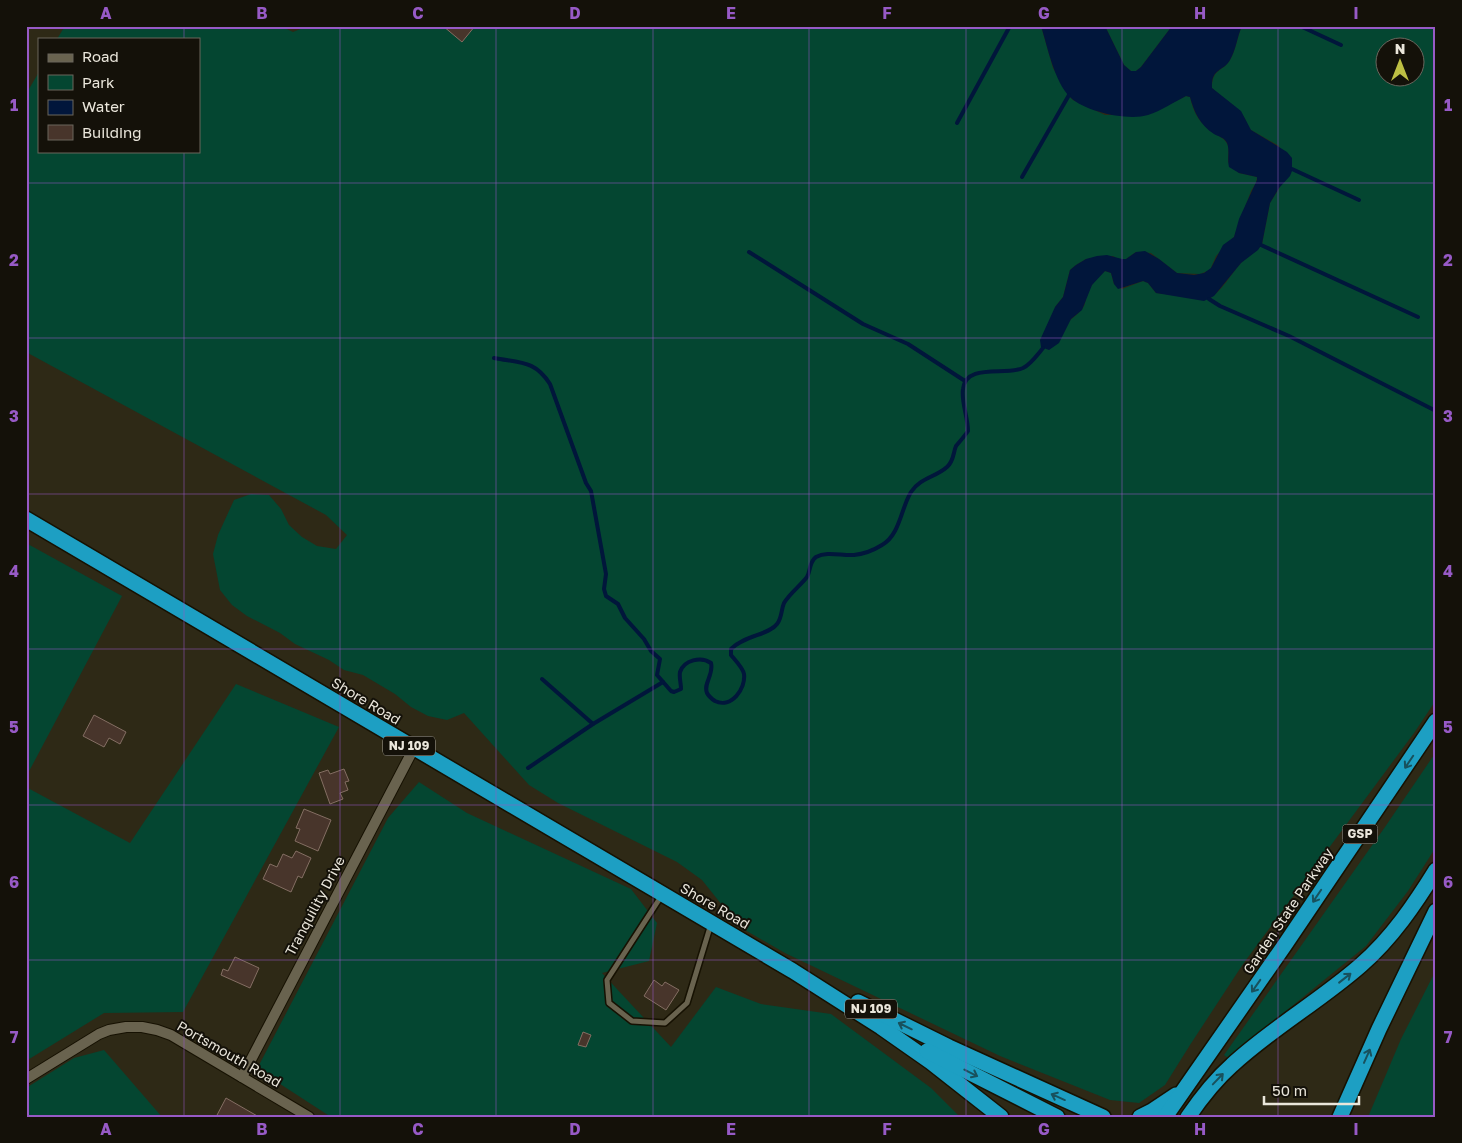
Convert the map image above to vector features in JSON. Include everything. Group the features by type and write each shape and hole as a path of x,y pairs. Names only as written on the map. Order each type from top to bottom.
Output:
{"highway":[{"name":"Shore Road","path":"26,519 794,971 881,1027"},
{"name":"Garden State Parkway","path":"1165,1117 1436,722"},
{"path":"1188,1117 1212,1085 1232,1064 1261,1040 1347,977 1374,953 1404,917 1436,870"},
{"path":"1340,1117 1379,1029 1436,911"},
{"name":"Shore Road","path":"794,971 949,1047 1103,1117"},
{"path":"881,1027 1057,1117"},
{"name":"NJ 109","path":"881,1027 931,1062 1001,1117"},
{"path":"1140,1117 1158,1108 1183,1090"}],"street":[{"name":"Tranquility Drive","path":"242,1077 414,748"},
{"name":"Portsmouth Road","path":"26,1079 99,1034 126,1027 142,1027 172,1035 309,1117"}],"lane":[{"path":"662,894 607,980 609,1003 632,1021 665,1023 687,1003 711,922"}],"green space":[{"path":"65,26 280,26 293,32 308,26 443,26 462,42 475,26 1041,26 1053,68 1073,100 1105,115 1147,115 1186,96 1190,97 1198,118 1227,143 1228,162 1239,173 1257,177 1234,237 1216,256 1210,270 1200,274 1177,273 1151,253 1136,252 1126,259 1118,259 1113,256 1086,259 1070,270 1063,297 1055,307 1067,324 1083,308 1091,286 1105,271 1111,273 1114,284 1122,289 1143,281 1148,283 1156,293 1209,299 1222,287 1241,263 1262,244 1270,203 1283,182 1279,146 1251,130 1240,112 1212,88 1214,77 1232,56 1242,26 1436,26 1436,700 1414,733 1243,964 1165,1085 1139,1103 1110,1100 1000,1056 785,953 731,922 722,905 702,880 677,862 558,803 529,785 464,713 447,720 428,716 363,675 344,670 247,616 232,605 220,590 213,554 218,535 234,500 251,494 269,495 281,509 289,525 302,537 317,546 336,549 347,535 326,515 26,352 26,94 38,74 38,152 200,152 200,38 58,38"},
{"path":"1105,26 1172,26 1141,67 1136,71 1131,71 1124,65"},
{"path":"26,543 122,596 26,777"},
{"path":"236,684 339,727 183,1012 104,1013 26,1061 26,787 130,843"},
{"path":"1436,752 1436,847 1408,891 1366,946 1228,1058 1224,1055"},
{"path":"419,782 467,813 631,889 657,923 649,961 602,973 671,1047 716,987 761,1004 831,1014 931,1088 960,1117 331,1117 257,1069 388,818"},
{"path":"1436,970 1436,1117 1368,1117 1401,1039"},
{"path":"104,1050 162,1117 26,1117 26,1088 74,1058"}],"water":[{"path":"1041,26 1105,26 1124,65 1131,71 1136,71 1172,26 1242,26 1232,56 1227,64 1213,77 1212,88 1241,111 1251,130 1287,152 1292,158 1290,176 1279,188 1270,203 1262,244 1258,250 1241,263 1214,296 1204,301 1156,293 1148,283 1143,281 1118,289 1114,284 1111,273 1105,271 1092,285 1082,310 1071,319 1059,343 1049,350 1041,347 1040,340 1055,307 1063,297 1070,270 1076,265 1086,259 1097,256 1107,255 1126,259 1136,252 1145,251 1177,273 1194,275 1204,273 1211,268 1223,245 1234,237 1239,219 1257,177 1239,173 1229,167 1226,141 1214,134 1201,122 1190,97 1186,96 1158,111 1140,117 1107,114 1077,102 1064,90 1060,82 1052,64"}],"building":[{"path":"443,26 475,26 462,42"},
{"path":"94,715 126,732 120,744 109,738 104,747 83,736"},
{"path":"344,769 349,781 345,782 348,790 340,793 343,799 330,804 319,773 328,770 330,774"},
{"path":"304,809 331,820 318,851 295,841 300,829 296,828"},
{"path":"296,851 311,858 302,878 298,876 291,892 263,879 270,864 277,867 283,854 292,858"},
{"path":"235,957 259,968 250,988 221,975 223,969 228,971"},
{"path":"654,980 662,986 665,982 679,990 666,1010 644,996"},
{"path":"583,1032 591,1035 586,1047 578,1045"},
{"path":"226,1098 259,1117 216,1117"}],"waterway":[{"path":"957,123 1010,26"},
{"path":"1300,26 1341,45"},
{"path":"1022,177 1069,95"},
{"path":"1292,169 1359,200"},
{"path":"1261,245 1418,317"},
{"path":"749,252 863,324 908,344 965,381"},
{"path":"1209,299 1220,306 1289,336 1436,411"},
{"path":"494,358 519,362 533,367 550,384 586,483 591,491 606,574 604,589 606,596 618,604 625,618 644,639 651,651 660,659 657,675 674,692 681,689 680,672 685,665 693,660 707,661 711,663 712,667 706,686 707,693 715,701 721,703 732,700 743,686 744,674 739,664 731,655 731,649 743,641 768,631 777,624 784,603 807,577 814,559 825,554 849,555 869,552 888,541 893,535 908,498 915,487 949,465 956,446 968,431 963,394 966,381 971,376 979,373 1023,368 1043,348"},
{"path":"542,679 593,724"},
{"path":"528,768 593,724 663,682"}]}
